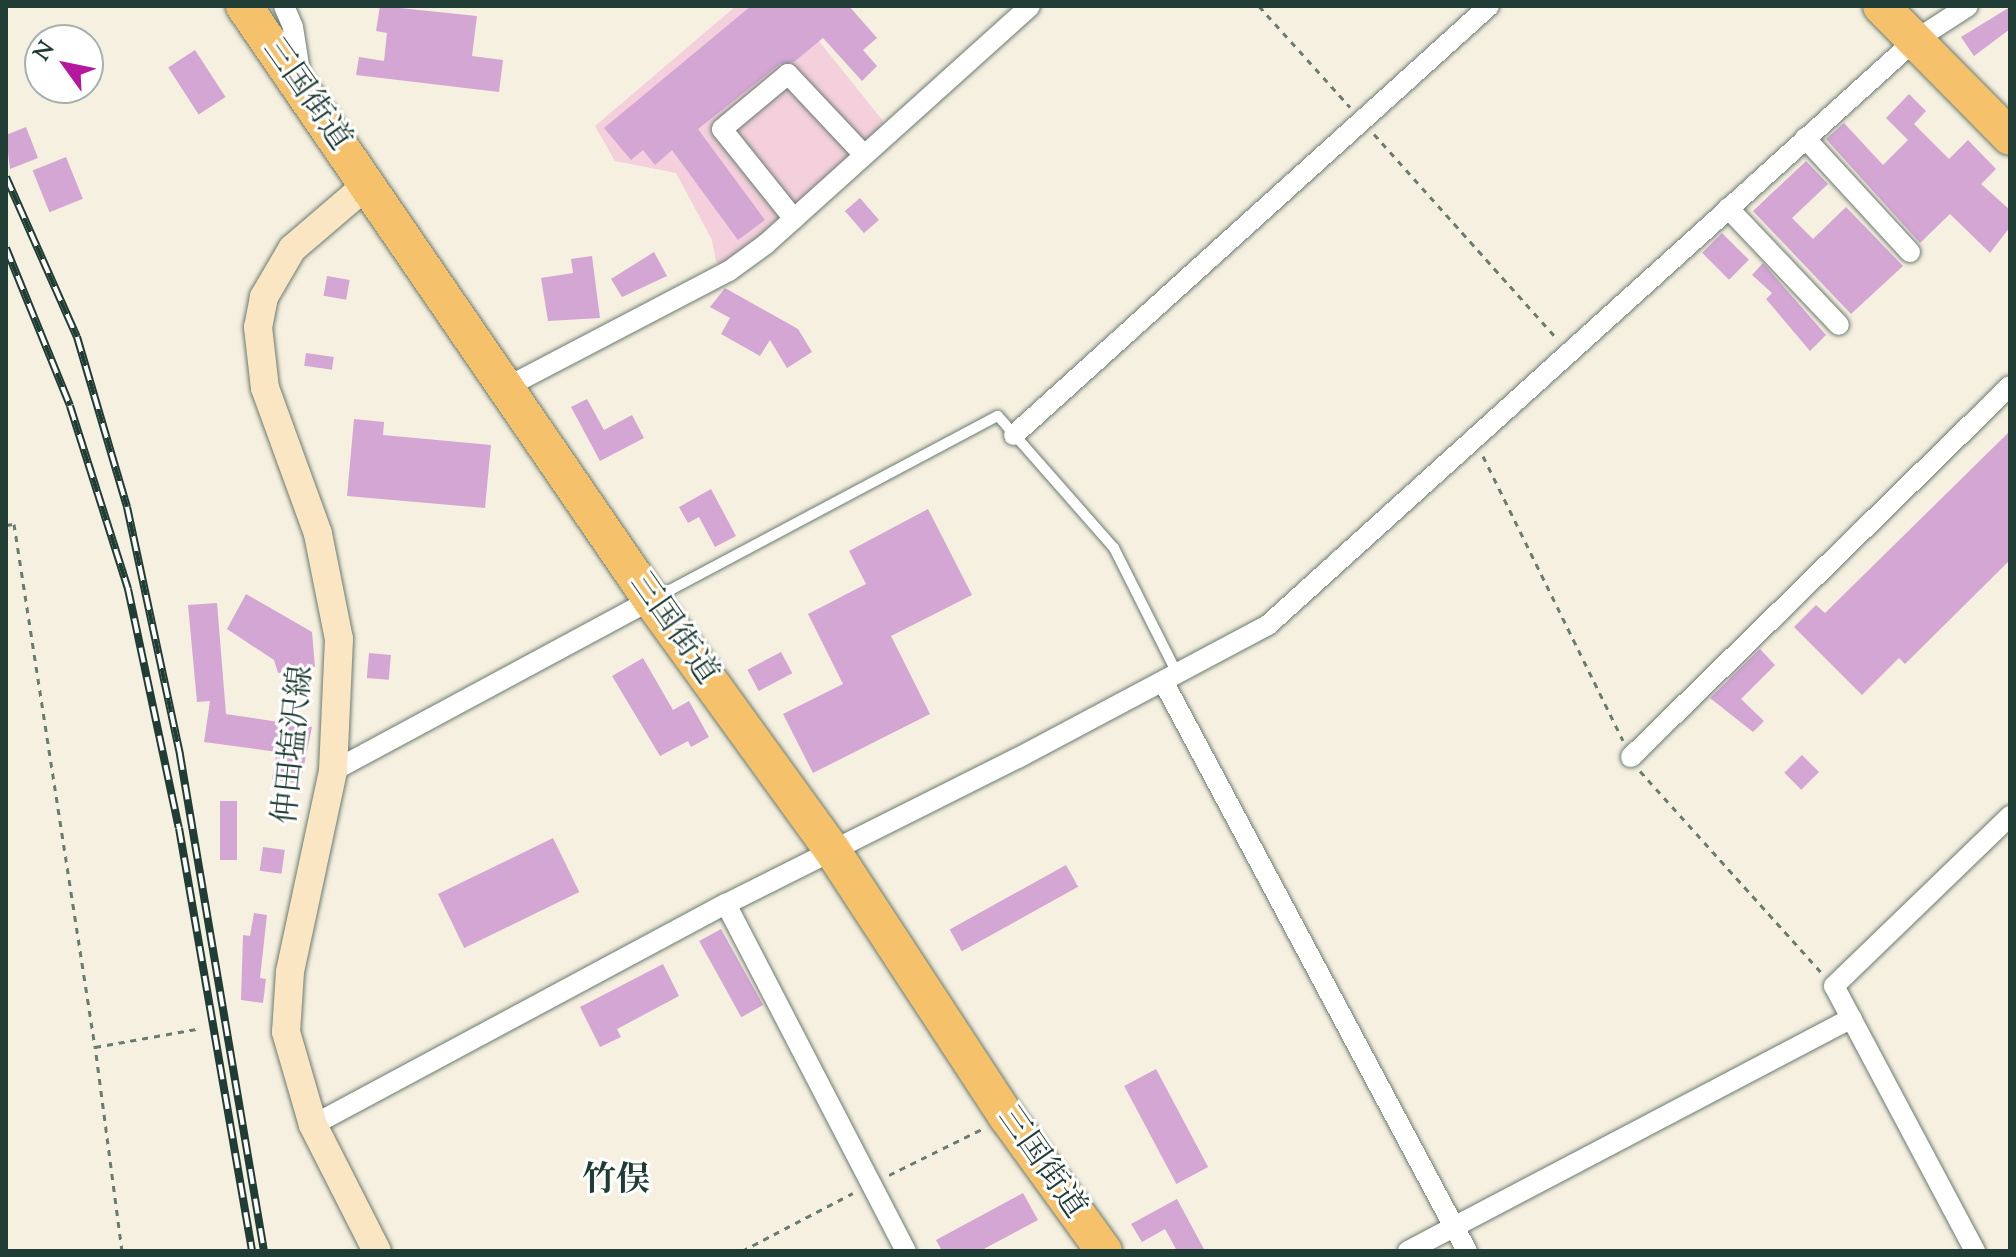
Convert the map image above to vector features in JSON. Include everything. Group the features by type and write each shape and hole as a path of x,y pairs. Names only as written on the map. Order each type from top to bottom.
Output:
{"highway":[{"name":"三国街道","path":"244,6 369,183 651,600 832,850 1007,1117 1104,1251"},
{"path":"1881,6 2010,137"}],"main road":[{"name":"仲田塩沢線","path":"369,183 292,249 270,284 258,327 265,388 306,494 332,587 340,703 333,771 290,972 286,1032 313,1125 377,1251"}],"street":[{"path":"284,6 293,27 303,89"},
{"path":"507,387 729,271 794,219 1030,6"},
{"path":"1014,435 1489,6"},
{"path":"313,1125 726,904 1268,625 1914,41 1968,6"},
{"path":"794,219 722,129 788,74 864,155"},
{"path":"1805,138 1910,252"},
{"path":"1728,208 1839,325"},
{"path":"1631,757 2010,386"},
{"path":"333,771 651,600"},
{"path":"1170,677 1467,1251"},
{"path":"1975,1251 1834,986 2010,816"},
{"path":"726,904 868,1185 906,1251"},
{"path":"1408,1251 1852,1018"}],"lane":[{"path":"651,600 998,416 1114,548 1170,677"}],"path":[{"path":"1259,6 1569,352"},
{"path":"6,525 14,524 95,1047 122,1251"},
{"path":"95,1047 196,1029"},
{"path":"742,1251 1007,1117"}],"shaded area":[{"path":"736,6 798,6 794,10 891,131 729,271 716,261 712,240 676,173 615,161 595,126"}],"building":[{"path":"380,6 477,16 472,56 503,60 499,92 356,75 359,57 384,61 387,33 376,31"},
{"path":"751,6 849,6 877,38 863,50 877,66 862,81 823,38 794,62 780,64 698,129 765,220 738,240 672,150 655,165 643,150 631,160 604,128"},
{"path":"2010,7 2010,29 1974,56 1961,37"},
{"path":"195,50 225,97 199,114 168,67"},
{"path":"1909,94 1926,111 1914,124 1949,159 1968,140 1996,169 1981,184 2010,210 2010,227 1990,253 1950,214 1920,243 1826,139 1844,123 1883,165 1908,140 1886,118"},
{"path":"26,127 38,158 10,169 6,135"},
{"path":"66,157 83,199 49,212 33,170"},
{"path":"1806,161 1828,184 1792,218 1813,239 1846,207 1903,266 1851,314 1753,211"},
{"path":"860,198 879,220 864,233 845,211"},
{"path":"1722,233 1749,260 1729,280 1702,253"},
{"path":"654,252 667,276 622,297 611,279"},
{"path":"592,256 600,318 548,321 541,278 573,273 571,259"},
{"path":"1763,263 1826,335 1810,351 1766,299 1772,293 1752,275"},
{"path":"327,276 350,280 346,300 324,296"},
{"path":"725,288 798,329 812,352 787,368 770,340 760,356 721,334 730,318 710,307"},
{"path":"306,353 334,357 332,370 304,366"},
{"path":"587,399 604,430 632,415 644,438 600,461 571,407"},
{"path":"354,419 384,422 383,435 491,445 485,508 347,496"},
{"path":"2010,431 2010,560 1905,664 1899,658 1862,695 1794,627 1816,605 1825,613"},
{"path":"711,489 736,536 715,547 699,517 688,523 679,507"},
{"path":"928,509 972,595 891,636 930,714 813,773 783,714 843,684 808,614 866,584 849,551"},
{"path":"246,594 312,632 315,667 278,673 274,660 227,629"},
{"path":"217,603 226,714 312,727 300,784 272,779 277,752 204,742 210,701 197,702 188,605"},
{"path":"1760,649 1775,665 1741,699 1764,721 1753,732 1710,698"},
{"path":"781,652 792,673 759,691 747,670"},
{"path":"369,653 391,655 389,680 367,678"},
{"path":"643,658 673,710 689,701 709,737 691,747 688,741 660,756 612,676"},
{"path":"1802,755 1819,772 1801,790 1784,773"},
{"path":"220,801 237,801 237,860 220,860"},
{"path":"553,838 579,892 464,948 438,894"},
{"path":"263,847 285,850 281,874 260,871"},
{"path":"1066,865 1078,887 962,951 950,929"},
{"path":"254,913 267,915 260,978 266,979 263,1003 241,1000 243,935 250,936"},
{"path":"721,929 763,1005 741,1017 699,941"},
{"path":"663,964 679,996 617,1029 621,1037 600,1047 580,1007"},
{"path":"1156,1069 1208,1167 1176,1184 1124,1086"},
{"path":"1023,1193 1038,1220 980,1251 942,1251 936,1240"},
{"path":"1177,1199 1205,1251 1177,1251 1165,1229 1142,1242 1131,1224"}],"railway":[{"path":"6,177 77,337 127,507 180,755 264,1251"},
{"path":"6,248 70,406 128,589 179,828 252,1251"}],"district":[{"name":"竹俣","path":"616,1182"}]}
